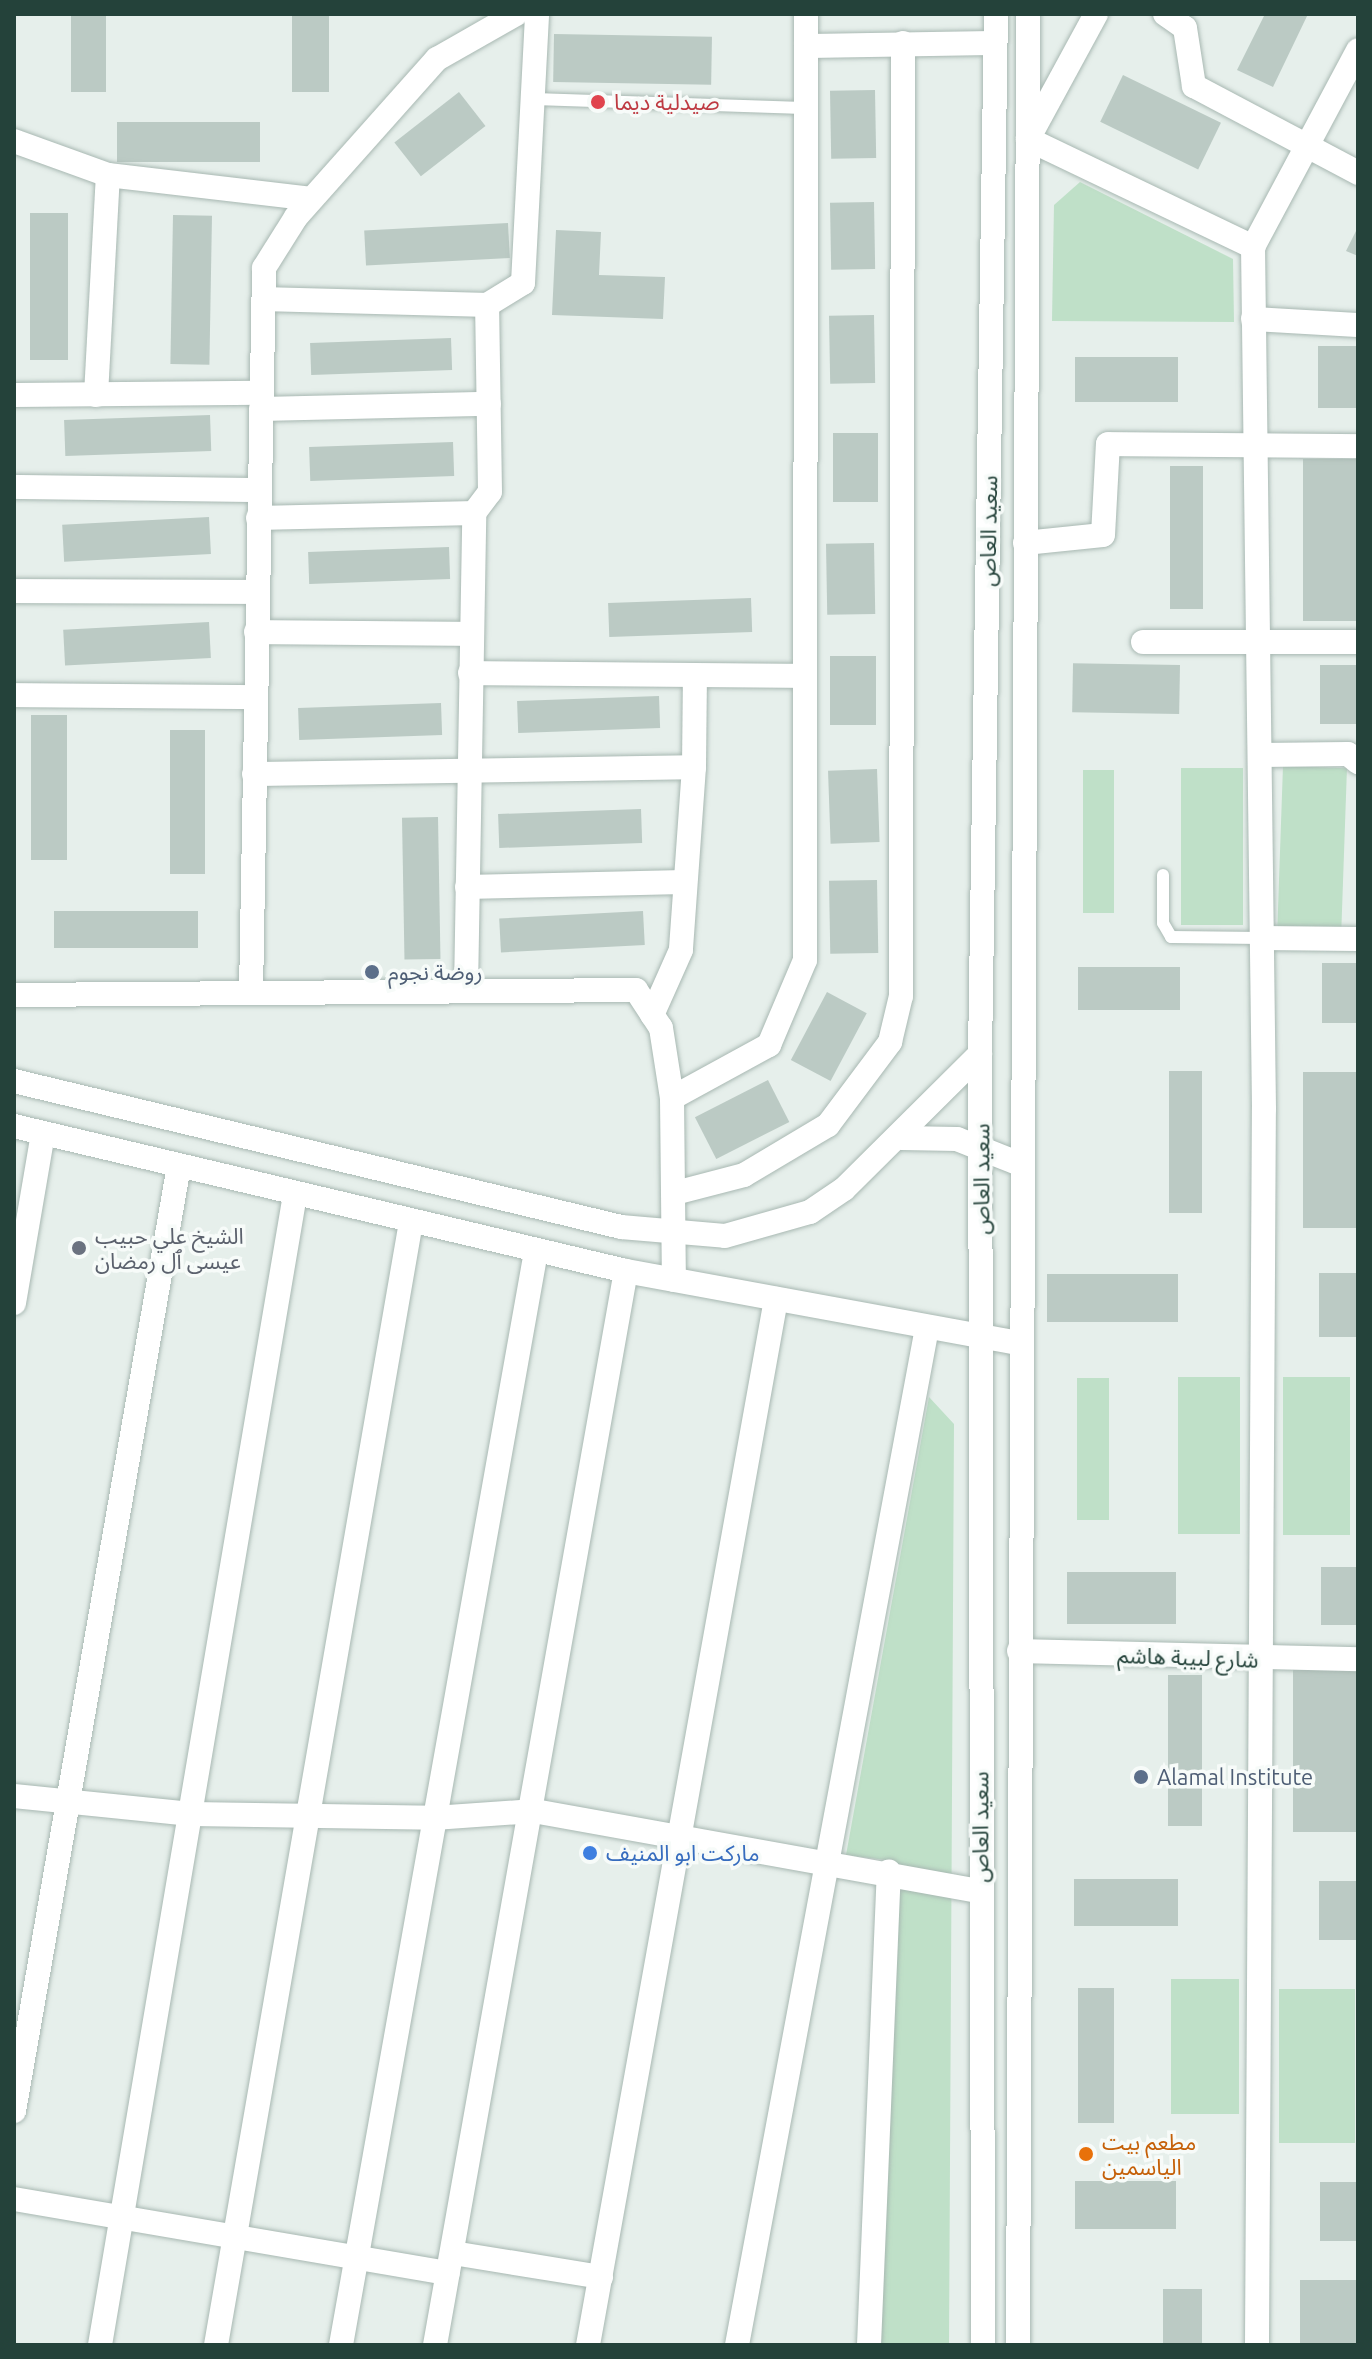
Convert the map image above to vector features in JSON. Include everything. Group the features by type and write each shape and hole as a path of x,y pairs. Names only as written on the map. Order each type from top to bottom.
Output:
{"street":[{"path":"251,993 264,268 312,199 437,59 516,14"},
{"path":"264,299 487,305 523,283 537,14"},
{"path":"672,1098 769,1045 805,960 806,14"},
{"name":"سعيد العاص","path":"983,2345 980,1054 996,14"},
{"path":"1018,2345 1019,1343 1028,14"},
{"path":"1028,139 1096,14"},
{"path":"1165,14 1185,28 1194,86 1358,173"},
{"path":"675,1193 744,1175 828,1125 890,1042 901,996 903,43"},
{"path":"806,46 995,43"},
{"path":"1257,2345 1257,1659 1262,938 1253,247 1358,50"},
{"path":"1028,139 1253,247"},
{"path":"14,141 108,175 312,199"},
{"path":"96,395 108,175"},
{"path":"466,990 474,513 490,492 487,305"},
{"path":"1253,319 1358,325"},
{"path":"14,395 489,404"},
{"path":"1025,543 1103,535 1108,444 1358,446"},
{"path":"14,487 258,490"},
{"path":"258,518 474,513"},
{"path":"14,591 257,592"},
{"path":"256,632 471,634"},
{"path":"1143,642 1358,642"},
{"path":"470,673 803,676"},
{"path":"652,1015 681,950 683,882 694,767 695,675"},
{"path":"14,695 255,697"},
{"path":"1260,755 1348,754 1358,762"},
{"path":"254,774 469,767 694,767"},
{"path":"467,887 683,882"},
{"path":"1262,938 1358,939"},
{"path":"14,995 636,990 652,1015 672,1098 674,1280"},
{"path":"14,1081 675,1236 769,1228 810,1212 902,1138 980,1054"},
{"path":"14,1126 626,1271 1019,1343"},
{"path":"14,1303 43,1133"},
{"path":"902,1138 980,1145 1020,1164"},
{"path":"14,2111 179,1166"},
{"path":"100,2345 295,1194"},
{"path":"216,2345 312,1813 411,1222"},
{"path":"341,2345 536,1251"},
{"path":"435,2345 534,1811 626,1271"},
{"path":"588,2345 776,1299"},
{"path":"737,2345 927,1328"},
{"name":"شارع لبيبة هاشم","path":"1019,1651 1358,1659"},
{"path":"14,1796 67,1806 191,1814 312,1813 434,1818 534,1811 827,1863 889,1871 980,1891"},
{"path":"869,2345 889,1871"},
{"path":"14,2199 236,2233 357,2257 601,2277"}],"lane":[{"path":"533,99 805,108"},
{"path":"1163,875 1163,923 1171,937 1262,938"}],"green space":[{"path":"1080,182 1233,259 1234,322 1052,321 1054,205"},
{"path":"1283,766 1347,768 1341,929 1277,927"},
{"path":"1181,768 1243,768 1243,925 1181,925"},
{"path":"1083,770 1114,770 1114,913 1083,913"},
{"path":"1178,1377 1240,1377 1240,1534 1178,1534"},
{"path":"1283,1377 1350,1377 1350,1535 1283,1535"},
{"path":"1077,1378 1109,1378 1109,1520 1077,1520"},
{"path":"929,1397 954,1424 949,2345 878,2345 894,1861 846,1855"},
{"path":"1171,1979 1239,1979 1239,2114 1171,2114"},
{"path":"1279,1989 1355,1989 1355,2143 1279,2143"}],"building":[{"path":"71,14 106,14 106,92 71,92"},
{"path":"292,14 329,14 329,92 292,92"},
{"path":"1265,14 1308,14 1273,87 1237,70"},
{"path":"554,34 712,37 711,85 553,82"},
{"path":"1123,75 1221,123 1198,170 1100,122"},
{"path":"875,90 876,158 831,159 830,91"},
{"path":"459,92 485,126 421,176 394,142"},
{"path":"117,122 260,122 260,162 117,162"},
{"path":"874,202 875,269 831,270 830,203"},
{"path":"30,213 68,213 68,360 30,360"},
{"path":"173,215 212,216 209,365 170,364"},
{"path":"508,223 510,258 366,265 364,231"},
{"path":"1358,227 1358,256 1346,251"},
{"path":"556,230 601,232 599,275 665,277 663,319 552,315"},
{"path":"874,315 875,383 830,384 829,316"},
{"path":"451,338 452,370 311,375 310,343"},
{"path":"1318,346 1358,346 1358,408 1318,408"},
{"path":"1075,357 1178,357 1178,402 1075,402"},
{"path":"210,415 211,451 65,456 64,420"},
{"path":"833,433 878,433 878,502 833,502"},
{"path":"453,442 454,476 310,481 309,447"},
{"path":"1303,459 1358,459 1358,621 1303,621"},
{"path":"1170,466 1203,466 1203,609 1170,609"},
{"path":"209,517 211,554 64,562 62,525"},
{"path":"874,543 875,614 827,615 826,544"},
{"path":"449,547 450,579 309,584 308,552"},
{"path":"751,598 752,632 609,637 608,603"},
{"path":"209,622 211,658 65,666 63,630"},
{"path":"830,656 876,656 876,725 830,725"},
{"path":"1073,663 1180,665 1179,714 1072,712"},
{"path":"1320,665 1358,665 1358,724 1320,724"},
{"path":"659,696 660,728 518,733 517,701"},
{"path":"441,703 442,735 299,740 298,708"},
{"path":"31,715 67,715 67,860 31,860"},
{"path":"170,730 205,730 205,874 170,874"},
{"path":"877,769 880,842 831,844 828,771"},
{"path":"641,809 642,843 499,848 498,814"},
{"path":"438,817 440,959 404,960 402,818"},
{"path":"877,880 878,953 830,954 829,881"},
{"path":"54,911 198,911 198,948 54,948"},
{"path":"643,911 645,945 501,952 499,919"},
{"path":"1322,963 1358,963 1358,1023 1322,1023"},
{"path":"1078,967 1180,967 1180,1010 1078,1010"},
{"path":"827,992 867,1013 831,1081 791,1060"},
{"path":"1169,1071 1202,1071 1202,1213 1169,1213"},
{"path":"1303,1072 1358,1072 1358,1228 1303,1228"},
{"path":"768,1080 789,1122 716,1159 695,1117"},
{"path":"1319,1273 1358,1273 1358,1337 1319,1337"},
{"path":"1047,1274 1178,1274 1178,1322 1047,1322"},
{"path":"1321,1567 1358,1567 1358,1625 1321,1625"},
{"path":"1067,1572 1176,1572 1176,1624 1067,1624"},
{"path":"1293,1669 1356,1669 1356,1832 1293,1832"},
{"path":"1168,1675 1202,1675 1202,1826 1168,1826"},
{"path":"1074,1879 1178,1879 1178,1926 1074,1926"},
{"path":"1319,1881 1358,1881 1358,1940 1319,1940"},
{"path":"1078,1988 1114,1988 1114,2123 1078,2123"},
{"path":"1075,2181 1176,2181 1176,2229 1075,2229"},
{"path":"1320,2182 1358,2182 1358,2241 1320,2241"},
{"path":"1300,2280 1357,2280 1357,2345 1300,2345"},
{"path":"1163,2289 1202,2289 1202,2345 1163,2345"}],"place":[{"name":"صيدلية ديما","path":"598,102"},
{"name":"روضة نجوم","path":"372,972"},
{"name":"الشيخ علي حبيب عيسى ٱل رمضان","path":"79,1248"},
{"name":"Alamal Institute","path":"1141,1777"},
{"name":"ماركت ابو المنيف","path":"590,1853"},
{"name":"مطعم بيت الياسمين","path":"1086,2154"}]}
